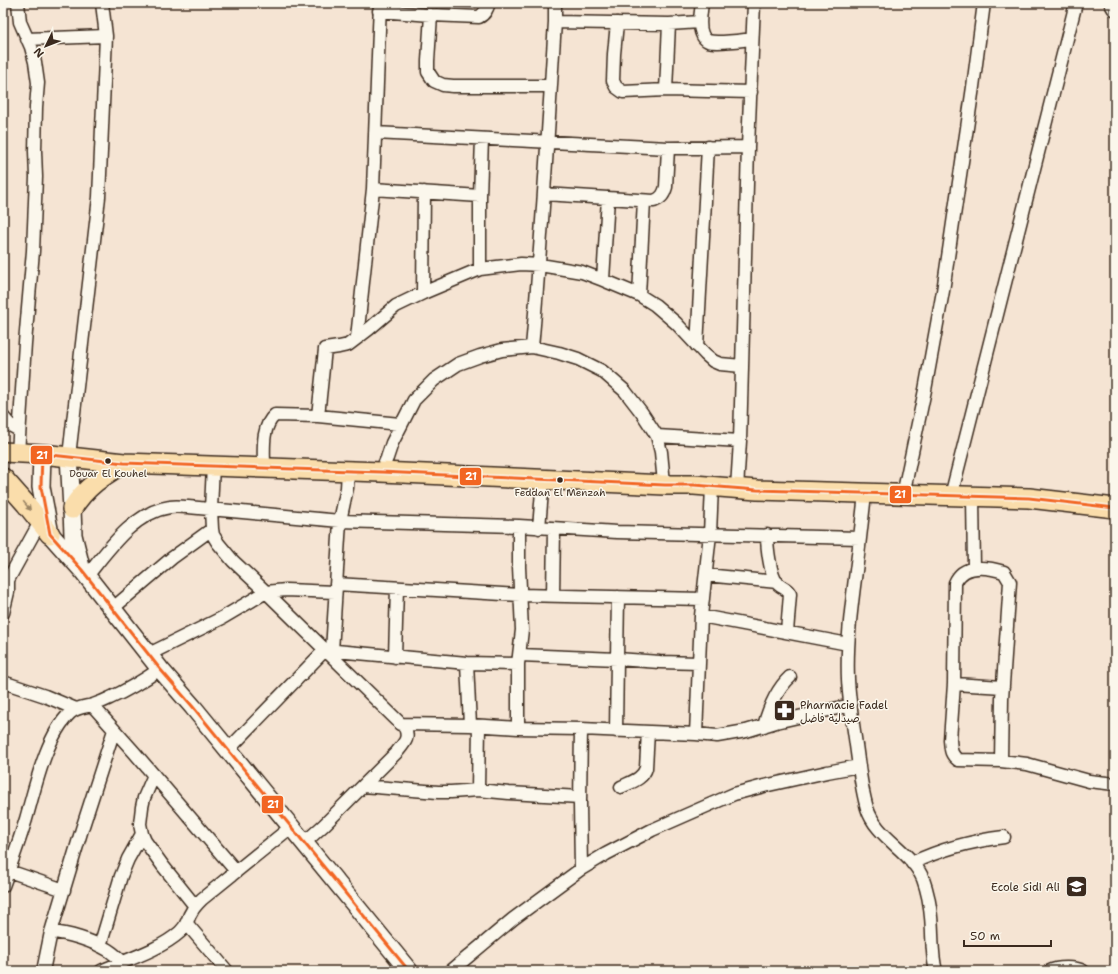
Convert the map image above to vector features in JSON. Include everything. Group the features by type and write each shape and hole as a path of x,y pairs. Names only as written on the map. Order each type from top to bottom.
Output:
{"main road":[{"path":"10,452 69,456 124,463 264,467 694,485 757,490 1029,498 1115,508"},
{"path":"42,454 41,487 45,528"},
{"path":"69,456 73,535 84,573"},
{"path":"72,509 90,486 124,463"},
{"path":"3,478 84,573 160,669 193,707 409,971"}],"street":[{"path":"10,452 19,430 33,251 36,177 36,107 38,83 31,47 20,22 18,3"},
{"path":"69,456 99,197 106,36 102,3"},
{"path":"357,338 373,189 380,7 431,15 479,17 484,14 489,3"},
{"path":"532,347 545,194 555,3"},
{"path":"702,3 700,22 704,38 709,41 717,42 752,40"},
{"path":"737,488 740,441 748,147 754,3"},
{"path":"903,495 943,291 984,3"},
{"path":"951,496 1076,3"},
{"path":"1112,3 1115,8"},
{"path":"431,15 428,72 434,81 443,85 454,86 551,86"},
{"path":"555,22 669,24 700,22"},
{"path":"617,23 613,60 613,81 616,87 623,92 666,90 751,92"},
{"path":"666,90 669,24"},
{"path":"27,39 106,36"},
{"path":"375,133 668,148 748,147"},
{"path":"480,269 482,139"},
{"path":"697,346 708,147"},
{"path":"545,194 644,201 659,200 665,193 668,148"},
{"path":"373,189 480,196"},
{"path":"422,293 424,192"},
{"path":"603,280 608,198"},
{"path":"639,295 644,201"},
{"path":"318,416 325,349 348,345 370,329 396,306 422,293 480,269 521,264 540,265 582,272 639,295 655,305 676,323 713,361 720,364 742,366"},
{"path":"381,472 400,424 414,400 434,380 458,364 480,356 502,350 532,347 578,359 602,371 625,391 642,412 657,436 664,482 666,485"},
{"path":"264,467 265,434 270,420 275,415 318,416 400,424"},
{"path":"3,417 10,425 19,430"},
{"path":"657,436 740,441"},
{"path":"213,466 211,509 212,528 215,539 234,561 329,650 405,728 407,732 406,741 363,786 304,843"},
{"path":"228,750 329,650 336,588 340,521 348,488 348,471"},
{"path":"539,528 543,479"},
{"path":"696,734 701,616 710,534 712,486"},
{"path":"866,494 848,644 848,678 859,766 867,807 871,818 875,825 916,867 922,878 931,916 933,956 936,971"},
{"path":"973,497 974,568"},
{"path":"84,573 124,532 146,516 160,509 171,506 340,521 519,526 617,532 860,538"},
{"path":"518,728 519,659 522,630 519,526"},
{"path":"3,613 8,592 6,582 45,528"},
{"path":"112,609 172,558 212,528"},
{"path":"553,596 554,529"},
{"path":"767,535 767,544 773,574 778,584 787,589 790,594 787,632"},
{"path":"1001,761 1003,687 1010,582 1004,572 994,569 974,568 961,574 955,583 954,684 950,740 953,756 958,760 965,761 1001,761 1027,764 1089,781 1115,784"},
{"path":"706,575 777,582"},
{"path":"395,657 397,588"},
{"path":"149,654 222,618 266,592 286,590 397,588 553,596 703,599"},
{"path":"616,731 618,597"},
{"path":"701,616 848,644"},
{"path":"329,650 467,663 519,659 617,659 699,663"},
{"path":"467,663 474,725 478,790"},
{"path":"3,886 6,870 20,839 44,758 54,735 70,713 76,709 92,705 109,698 134,686 160,669"},
{"path":"764,726 768,712 778,691 790,677"},
{"path":"3,682 45,696 76,709"},
{"path":"954,684 1003,687"},
{"path":"92,705 236,871"},
{"path":"400,724 581,729 717,736 746,731 851,705"},
{"path":"581,729 581,869"},
{"path":"43,971 51,932 114,730"},
{"path":"621,787 641,777 645,772 648,732"},
{"path":"451,971 513,919 581,869 652,830 734,794 764,786 859,766"},
{"path":"154,775 144,798 142,807 140,824 142,834 145,841 163,866 195,906"},
{"path":"363,786 438,792 478,790 580,797"},
{"path":"101,971 166,942 180,932 187,924 191,912 195,906 202,899 291,826"},
{"path":"100,946 121,876 128,859 142,834"},
{"path":"912,863 930,854 1004,837"},
{"path":"6,870 64,890"},
{"path":"187,924 227,971"},
{"path":"51,932 60,932 100,946 108,950 123,962"},
{"path":"1050,971 1053,969 1069,968 1080,969 1083,971"}],"transit line":[{"name":"21","path":"409,971 193,707 160,669 82,570 50,534 41,487 42,454 124,463 694,485 757,490 1029,498 1115,508"}],"place":[{"name":"Douar El Kouhel","path":"108,461"},
{"name":"Feddan El Menzah","path":"560,480"},
{"name":"Pharmacie Fadel صيدلية فاضل","path":"784,711"},
{"name":"Ecole Sidi Ali","path":"1076,887"}]}
